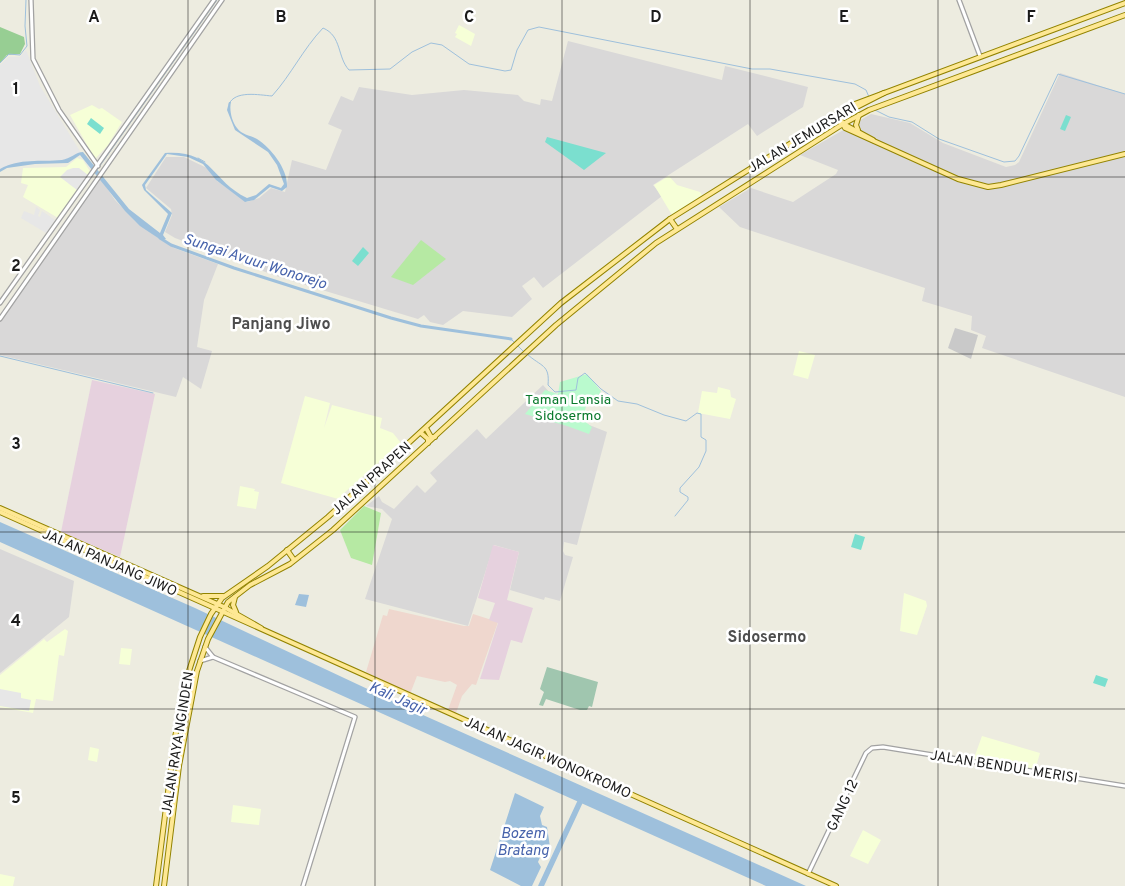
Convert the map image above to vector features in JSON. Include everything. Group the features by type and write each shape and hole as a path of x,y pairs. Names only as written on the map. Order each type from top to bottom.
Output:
{"main road":[{"path":"1125,3 884,92 845,112 841,118 848,130 972,183 991,186 1125,154"},
{"name":"JALAN JEMURSARI","path":"528,350 620,271 677,229 859,115 878,106 1125,15"},
{"name":"JALAN JEMURSARI","path":"518,342 561,303 670,219 838,112 868,100"},
{"path":"858,131 856,125 859,115"},
{"path":"810,130 817,129 832,121 838,121 874,140"},
{"path":"670,219 677,229"},
{"name":"JALAN PRAPEN","path":"217,605 224,596 287,552 328,517 424,432 518,342"},
{"name":"JALAN PRAPEN","path":"224,607 236,596 293,559 372,496 431,439 524,356 528,350"},
{"path":"424,432 431,439"},
{"name":"JALAN PANJANG JIWO","path":"0,508 39,527"},
{"name":"JALAN PANJANG JIWO","path":"0,512 39,527 217,605"},
{"name":"JALAN PANJANG JIWO","path":"46,530 221,612"},
{"path":"287,552 293,559"},
{"path":"196,595 211,598 224,596"},
{"path":"236,596 233,605 237,614"},
{"name":"JALAN RAYA NGINDEN","path":"156,886 179,715 189,668 200,637 217,605"},
{"name":"JALAN JAGIR WONOKROMO","path":"217,605 224,607 260,628"},
{"name":"JALAN RAYA NGINDEN","path":"164,886 175,794 199,661 224,607"},
{"name":"JALAN JAGIR WONOKROMO","path":"221,612 836,886"},
{"path":"168,793 175,794"}],"street":[{"path":"31,0 33,59 59,110 97,167"},
{"path":"1,317 102,174 197,30 214,0"},
{"path":"0,303 90,175 197,30 222,0"},
{"path":"959,0 980,56"},
{"path":"41,245 48,249"},
{"path":"37,250 44,255"},
{"path":"205,647 213,657 354,717 303,886"},
{"path":"199,661 213,657"},
{"name":"GANG 12","path":"808,874 866,753 872,748 883,747"},
{"name":"JALAN BENDUL MERISI","path":"883,747 1125,786"}],"shaded area":[{"path":"459,25 475,34 471,46 455,37"},
{"path":"568,41 722,80 725,66 808,87 803,107 757,136 748,124 653,185 662,196 543,288 534,277 522,286 532,299 512,317 463,311 443,325 430,322 424,315 418,319 279,277 175,238 165,232 172,215 171,209 146,188 166,157 184,157 209,169 217,181 247,202 259,198 271,188 285,192 292,160 326,170 342,130 328,124 341,96 353,101 359,87 412,95 464,90 518,95 524,101 540,105 541,99 552,101"},
{"path":"26,50 40,86 81,153 65,162 14,164 0,170 0,65 9,57 20,57"},
{"path":"1060,73 1125,94 1125,397 982,348 986,336 971,330 972,316 922,301 925,288 740,227 719,207 751,188 793,202 836,174 838,170 800,155 871,114 910,123 943,143 1006,167 1015,165 1019,162"},
{"path":"92,105 99,109 102,108 122,122 108,145 95,159 70,115"},
{"path":"1066,115 1071,117 1065,131 1060,129"},
{"path":"91,118 104,128 100,134 87,124"},
{"path":"547,137 606,153 584,170 545,142"},
{"path":"77,158 83,160 91,173 58,218 23,197 28,185 21,183 23,168 66,167"},
{"path":"79,168 88,175 77,190 60,177 67,170"},
{"path":"669,176 677,185 700,192 702,195 672,215 654,185"},
{"path":"100,178 115,200 135,221 158,238 174,248 218,264 204,300 197,347 212,351 201,389 183,377 176,397 0,355 0,321"},
{"path":"36,207 40,210 38,216 40,217 42,211 55,220 46,233 21,218 24,211 34,215"},
{"path":"363,247 369,253 358,266 352,261"},
{"path":"955,328 978,335 971,359 948,348"},
{"path":"799,351 815,355 808,379 793,375"},
{"path":"92,380 155,394 120,557 61,532"},
{"path":"543,385 551,394 559,413 607,432 577,545 564,542 563,551 565,555 573,557 560,601 545,597 544,600 510,590 519,552 494,545 468,626 365,599 392,519 382,509 366,506 379,496 382,502 394,509 417,485 425,493 437,481 430,473 477,429 486,439"},
{"path":"718,387 730,390 731,397 736,399 730,419 698,413 702,391 717,393"},
{"path":"305,396 330,403 324,428 332,405 382,418 380,428 393,433 401,443 344,493 342,500 281,483"},
{"path":"240,486 255,489 254,491 259,492 256,509 237,506"},
{"path":"855,534 865,537 861,550 851,547"},
{"path":"493,545 519,552 507,600 533,608 522,643 511,640 499,680 480,679 498,623 489,620 495,603 478,598"},
{"path":"0,549 74,581 69,617 0,673"},
{"path":"904,593 926,601 927,606 917,635 900,631"},
{"path":"389,609 464,626 469,626 473,614 498,622 476,685 472,684 462,696 456,713 448,710 457,685 450,681 445,682 417,676 410,694 366,672 383,615 387,616"},
{"path":"65,629 68,631 64,656 59,655 53,701 36,699 33,713 0,707 0,675 44,639 47,642"},
{"path":"121,648 132,649 130,665 119,664"},
{"path":"547,667 598,682 592,707 589,706 587,710 580,710 546,699 543,706 539,705 544,692 540,689"},
{"path":"1096,675 1108,679 1105,687 1093,683"},
{"path":"0,689 21,693 21,698 31,700 29,711 0,706"},
{"path":"982,736 1040,753 1035,770 973,761"},
{"path":"90,747 99,749 97,762 88,760"},
{"path":"233,805 261,809 259,825 231,822"},
{"path":"863,830 881,840 868,864 850,856"},
{"path":"0,874 15,877 13,886 0,886"}],"green space":[{"path":"0,27 24,37 25,44 20,54 7,55 0,63"},
{"path":"421,240 446,259 413,285 391,277"},
{"name":"Taman Lansia Sidosermo","path":"587,374 601,391 596,401 587,401 583,420 592,427 589,434 525,414 545,390 558,394 560,382"},
{"path":"364,506 381,513 372,565 351,558 340,530"}],"water":[{"path":"229,102 231,102 232,119 235,125 241,132 257,139 273,153 285,173 287,187 282,191 270,187 254,200 245,202 216,180 203,164 188,157 167,154 145,185 146,190 172,213 163,235 166,239 161,240 140,226 125,211 80,155 68,163 35,164 7,168 0,172 0,169 15,163 62,160 83,152 129,209 160,233 168,214 144,190 142,185 165,153 181,153 203,161 225,183 247,198 256,195 269,184 281,188 284,184 277,165 268,152 235,130 227,110"},
{"name":"Kali Jagir","path":"0,522 195,608 423,715 806,886 766,886 0,542"},
{"path":"299,594 309,595 306,607 295,605"},
{"name":"Bozem Bratang","path":"515,793 544,807 540,816 542,825 547,827 550,847 544,848 538,862 541,867 532,886 521,886 490,870"}],"waterway":[{"path":"0,63 9,54 20,55 27,46 25,26 26,0"},
{"path":"97,170 217,0"},
{"path":"229,104 236,97 242,95 272,96 323,28 333,36 349,70 390,69 412,52 431,43 442,45 469,64 505,71 511,70 517,50 528,30 539,27 752,69 770,69 855,84 866,90 869,97"},
{"path":"875,110 889,117 912,122 939,139 1004,162 1015,161 1019,156 1058,74 1125,94"},
{"path":"198,158 205,162"},
{"name":"Sungai Avuur Wonorejo","path":"160,238 171,245 234,268 391,318 421,326 511,339"},
{"path":"511,339 524,352"},
{"path":"527,354 544,366 548,373 548,385 555,392 576,390 578,378 585,373 601,389 618,401 637,404 664,415 686,421 697,413 701,414 701,437 706,440 706,451 699,467 680,488 680,492 688,497 688,500 675,516"},
{"path":"0,356 153,393"},
{"path":"541,886 580,802"}],"district":[{"name":"Panjang Jiwo","path":"281,323"},
{"name":"Sidosermo","path":"767,636"}]}
